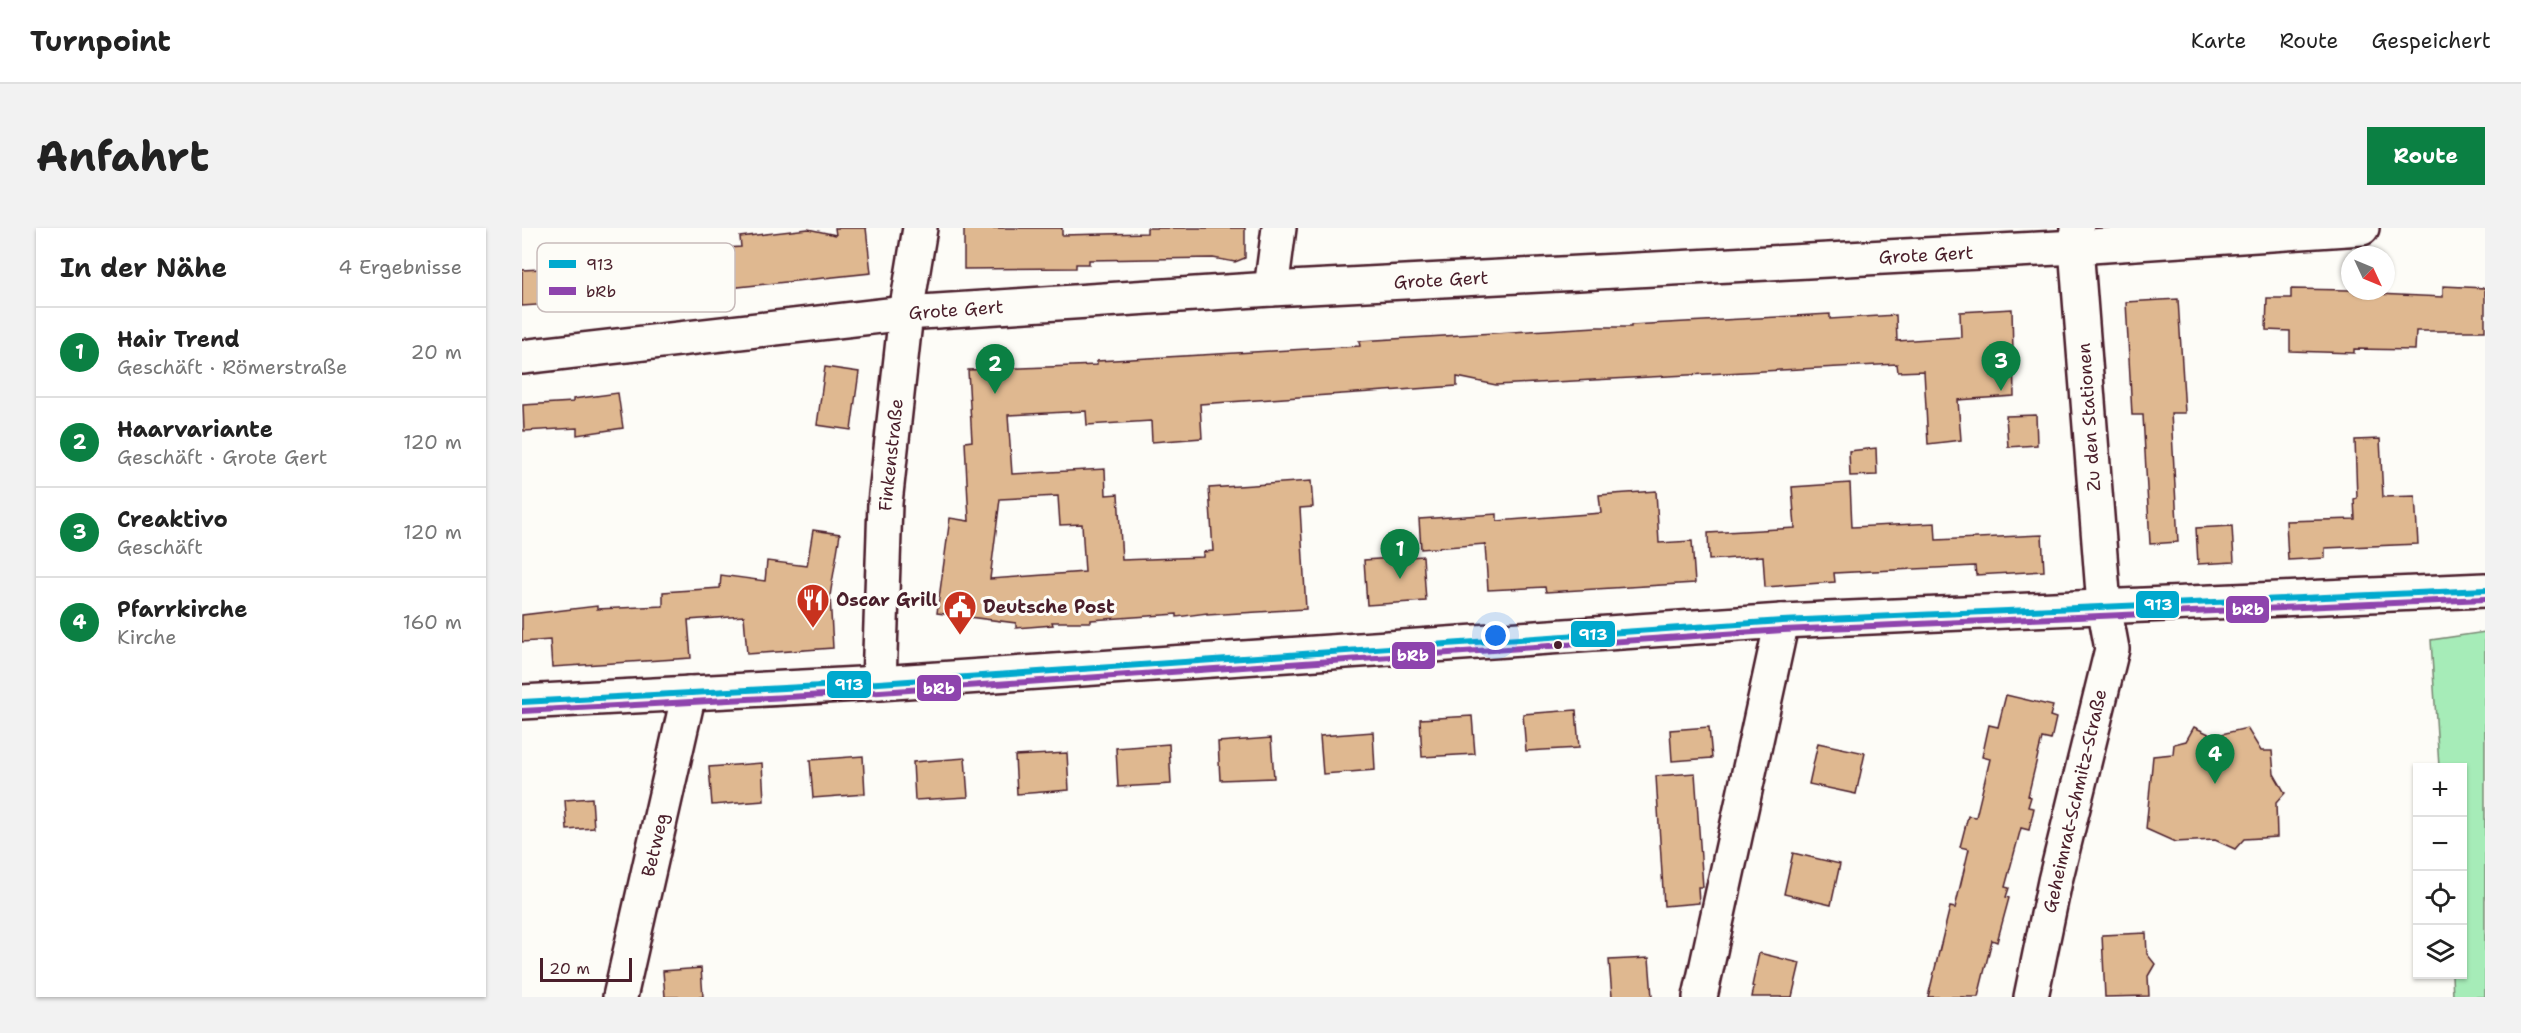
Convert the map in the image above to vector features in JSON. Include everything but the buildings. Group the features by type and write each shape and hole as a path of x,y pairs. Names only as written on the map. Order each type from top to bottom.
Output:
{"street":[{"name":"Finkenstraße","path":"879,683 885,503 906,313 920,228"},
{"path":"1271,289 1279,228"},
{"name":"Grote Gert","path":"522,357 906,313 2076,237 2362,228"},
{"name":"Zu den Stationen","path":"2076,237 2104,606"},
{"path":"522,702 879,683 1782,621 2485,590"},
{"name":"Geheimrat-Schmitz-Straße","path":"2031,997 2055,881 2112,649 2104,606"},
{"path":"1700,997 1782,621"},
{"name":"Betweg","path":"620,997 689,693"}],"green space":[{"path":"2485,632 2485,997 2453,997 2452,979 2467,979 2467,763 2439,763 2431,640"}],"transit line":[{"name":"913","path":"522,702 879,683 1782,621 2485,590"},
{"name":"bRb","path":"522,711 880,692 1783,630 2485,599"}],"place":[{"name":"Creaktivo","path":"2001,391"},
{"name":"Haarvariante","path":"995,394"},
{"name":"Hair Trend","path":"1400,579"},
{"name":"Oscar Grill","path":"813,629"},
{"name":"Deutsche Post","path":"960,636"},
{"name":"Pfarrkirche","path":"2215,784"}]}
